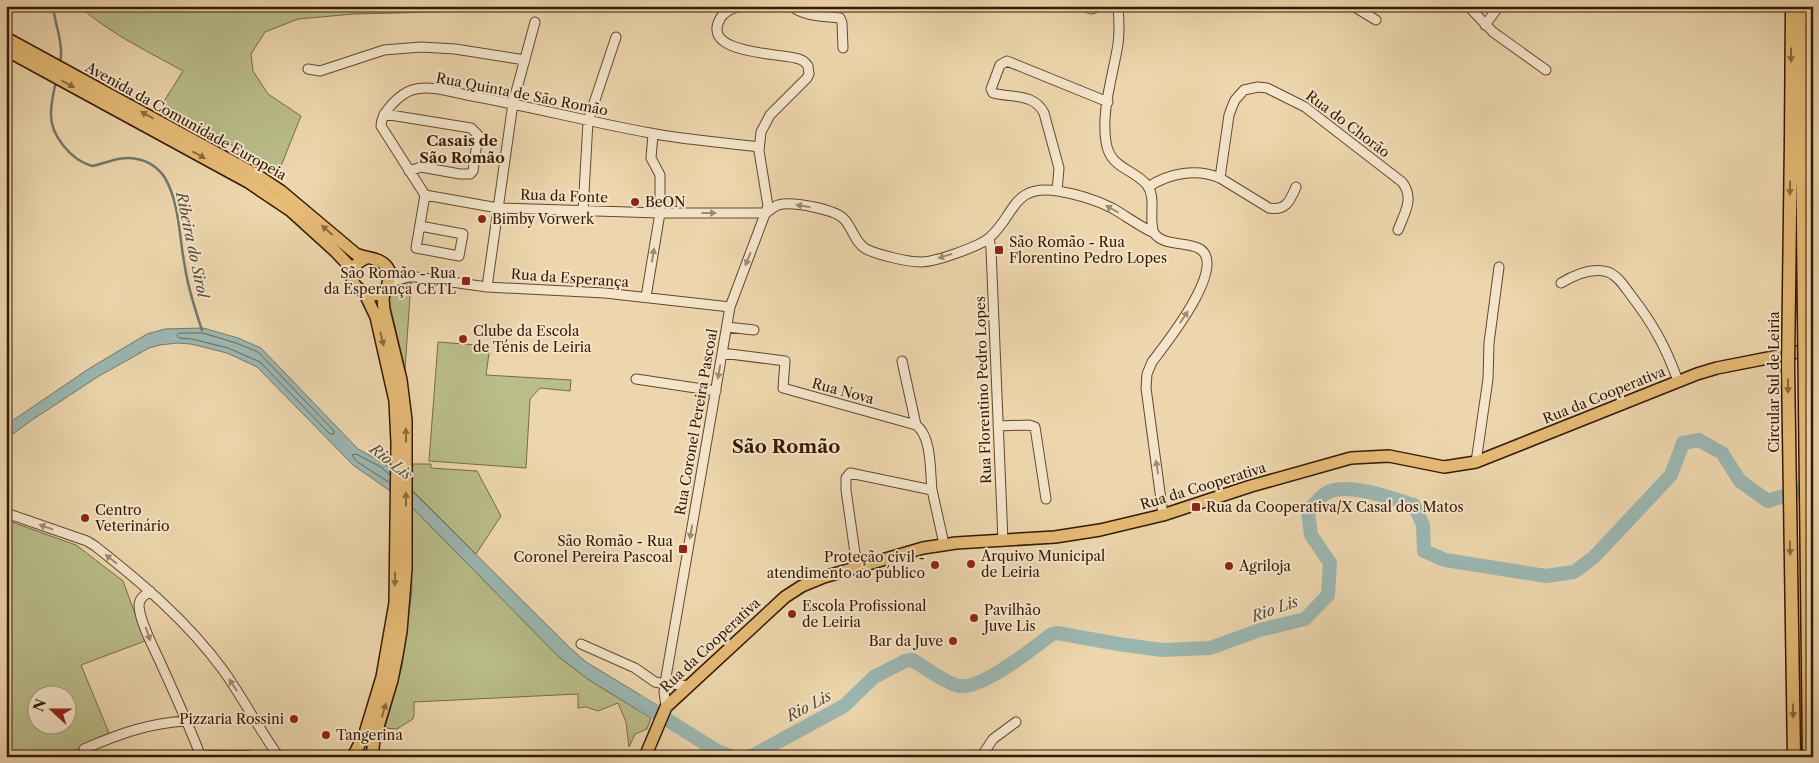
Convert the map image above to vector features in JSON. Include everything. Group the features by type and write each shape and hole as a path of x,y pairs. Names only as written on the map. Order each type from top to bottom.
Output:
{"highway":[{"name":"Circular Sul de Leiria","path":"1792,6 1809,757"},
{"name":"Circular Sul de Leiria","path":"1794,757 1788,367 1802,6"}],"main road":[{"name":"Avenida da Comunidade Europeia","path":"6,38 44,65 269,195 323,239 354,271 353,276 356,287 365,294 376,317 392,381 402,467"},
{"name":"Avenida da Comunidade Europeia","path":"6,50 44,65"},
{"name":"Avenida da Comunidade Europeia","path":"97,94 257,175 288,197 346,246 366,258 382,261 389,270 383,298 384,310 397,358 406,420 402,467 401,531 395,603 388,652 365,733 353,757"},
{"path":"354,271 356,265 366,258"},
{"path":"365,294 378,293 387,285"},
{"name":"Rua da Cooperativa","path":"666,707 785,597 796,589 824,577 923,548 944,544 1055,537 1100,530 1163,515 1251,486 1351,458 1389,456 1444,466 1476,462 1678,381 1717,368 1813,349"},
{"name":"Avenida da Comunidade Europeia","path":"372,757 374,740 392,680 401,631 406,569 401,531"},
{"path":"645,757 666,707"},
{"path":"207,757 249,757"}],"street":[{"path":"740,6 725,13 719,20 718,30 724,41 743,50 800,59 806,63 809,70 807,78 766,120 761,132 759,147"},
{"path":"791,6 808,14 840,18 842,22 843,48"},
{"path":"1084,6 1091,9 1095,8"},
{"path":"1118,6 1119,36 1108,102 1106,140 1110,154 1117,164 1148,187 1154,233"},
{"path":"1353,6 1376,20"},
{"path":"1468,6 1485,24 1546,70"},
{"path":"1485,24 1499,6"},
{"path":"487,287 514,103 535,22"},
{"path":"583,210 588,121 616,37"},
{"path":"308,69 320,71 384,50 421,47 455,49 525,60"},
{"path":"1057,191 1059,168 1041,106 1032,100 993,94 991,89 1000,65 1007,61 1108,102"},
{"name":"Rua Quinta de São Romão","path":"384,114 402,96 412,90 431,88 514,103 653,134 759,147"},
{"name":"Rua do Chorão","path":"1220,178 1229,115 1235,100 1244,90 1267,88 1305,107 1402,182 1409,198 1398,230"},
{"path":"409,171 422,167 470,174 473,171 478,135 471,128 384,114 381,120 383,129 409,171 425,195 416,248 460,256 463,234 420,226"},
{"path":"646,297 660,213 660,175 651,158 653,134"},
{"name":"Rua Coronel Pereira Pascoal","path":"666,707 665,681 730,307 766,213 768,202 759,147"},
{"path":"1148,187 1176,174 1209,174 1220,178 1269,208 1277,209 1286,205 1296,187"},
{"name":"Rua da Fonte","path":"425,195 498,208 660,213 766,213 776,206 787,204 833,212 846,221 860,244 865,248 916,262 930,261 979,245 990,238 1021,197 1033,191 1057,191 1103,204 1154,233 1160,239 1200,249 1204,254 1206,262 1205,275 1198,295 1152,362 1147,374 1146,388 1163,515"},
{"name":"Rua Florentino Pedro Lopes","path":"990,238 1003,541"},
{"path":"1476,462 1489,371 1489,343 1499,268"},
{"name":"Rua da Esperança","path":"389,270 408,277 487,287 646,297 730,307"},
{"path":"1561,283 1573,275 1599,271 1614,276 1619,280 1652,322 1663,343 1678,381"},
{"name":"Rua da Esperança","path":"387,285 408,277"},
{"path":"727,327 754,330"},
{"name":"Rua Nova","path":"722,353 785,362 783,388 916,425"},
{"path":"902,361 916,425 923,431 926,440 932,490 944,544"},
{"path":"636,379 716,391"},
{"path":"998,426 1029,425 1035,427 1046,499"},
{"path":"857,567 846,490 848,474 852,473 932,490"},
{"path":"6,513 87,541 135,577 176,615 222,668 279,757"},
{"path":"150,591 140,600 139,606 142,618 201,757"},
{"path":"581,644 635,668 654,682 665,681 689,686"},
{"path":"84,749 136,728 187,721"},
{"path":"981,757 993,739 1016,722"}],"green space":[{"path":"79,6 461,6 441,12 354,14 298,19 265,32 251,54 253,71 268,94 301,116 279,171 161,106 183,71 103,25"},
{"path":"411,282 405,369 389,301 396,287"},
{"path":"438,342 490,346 486,375 571,380 570,391 540,388 530,399 526,468 429,461"},
{"path":"413,464 431,464 431,468 477,471 501,516 476,554 410,488"},
{"path":"409,504 559,657 589,680 651,718 647,729 635,734 629,747 626,722 618,703 598,711 586,707 578,708 578,694 414,702 413,719 397,729 385,728 402,666 412,590"},
{"path":"6,520 76,545 123,581 145,641 81,665 109,733 62,757 6,757"}],"water":[{"name":"Rio Lis","path":"203,328 238,338 261,348 358,449 384,463 569,647 586,662 657,705 651,718 589,680 559,657 409,504 353,465 257,367 227,353 191,344 177,343 149,348 99,376 6,439 6,425 90,368 147,334 165,329"}],"waterway":[{"name":"Ribeira do Sirol","path":"53,6 61,48 60,63"},
{"name":"Ribeira do Sirol","path":"56,81 51,113 54,130 63,146 84,163 92,166 131,158 149,163 163,174 174,199 188,283 202,330"},
{"name":"Rio Lis","path":"748,757 844,706 874,677 905,661 912,660 953,684 959,686 969,685 981,682 994,675 1052,634 1057,633 1162,650 1210,648 1260,630 1305,619 1328,595 1330,563 1311,535 1308,511 1325,494 1333,490 1344,489 1369,492 1414,505 1423,525 1424,551 1445,560 1546,576 1574,572 1594,557 1671,475 1683,443 1699,440 1722,453 1740,481 1768,501 1796,492 1813,479"},
{"name":"Rio Lis","path":"639,702 717,751 733,757"}],"place":[{"name":"BeON","path":"635,202"},
{"name":"Bimby Vorwerk","path":"482,219"},
{"name":"São Romão - Rua Florentino Pedro Lopes","path":"999,250"},
{"name":"São Romão - Rua da Esperança CETL","path":"466,281"},
{"name":"Clube da Escola de Ténis de Leiria","path":"463,339"},
{"name":"Rua da Cooperativa/X Casal dos Matos","path":"1196,507"},
{"name":"Centro Veterinário","path":"85,518"},
{"name":"São Romão - Rua Coronel Pereira Pascoal","path":"683,549"},
{"name":"Arquivo Municipal de Leiria","path":"971,564"},
{"name":"Proteção civil - atendimento ao público","path":"935,565"},
{"name":"Agriloja","path":"1229,566"},
{"name":"Escola Profissional de Leiria","path":"792,614"},
{"name":"Pavilhão Juve Lis","path":"974,618"},
{"name":"Bar da Juve","path":"953,641"},
{"name":"Pizzaria Rossini","path":"294,719"},
{"name":"Tangerina","path":"326,735"}],"district":[{"name":"Casais de São Romão","path":"462,150"},
{"name":"São Romão","path":"786,446"}]}
